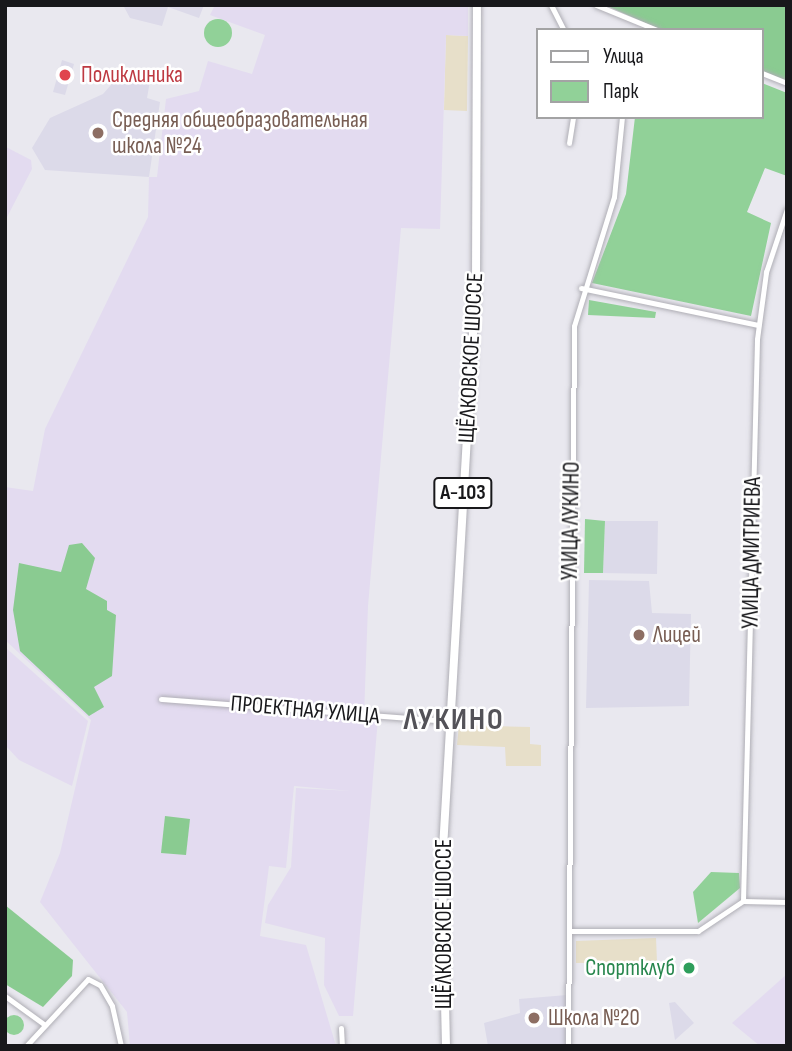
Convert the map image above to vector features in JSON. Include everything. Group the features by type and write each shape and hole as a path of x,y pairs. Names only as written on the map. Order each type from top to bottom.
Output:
{"main road":[{"name":"ЩЁЛКОВСКОЕ ШОССЕ","path":"446,1046 441,894 476,271 477,5"}],"street":[{"path":"551,5 563,28"},
{"path":"596,5 647,28"},
{"path":"764,74 787,83"},
{"path":"569,143 573,119"},
{"name":"УЛИЦА ЛУКИНО","path":"568,1046 574,326 581,288 614,197 622,119"},
{"name":"УЛИЦА ДМИТРИЕВА","path":"743,901 758,325 766,271 787,209"},
{"path":"581,288 758,325"},
{"name":"ПРОЕКТНАЯ УЛИЦА","path":"161,698 449,721"},
{"path":"570,931 698,930 743,901 787,902"},
{"path":"26,1046 88,979 100,985 112,1006 121,1046"},
{"path":"5,996 45,1025"},
{"path":"341,1028 342,1046"}],"shaded area":[{"path":"123,5 204,5 199,18 168,7 162,26 130,18"},
{"path":"215,5 468,5 468,36 446,35 440,229 401,228 368,606 364,716 378,718 353,1016 339,1016 324,985 325,938 265,923 268,905 291,867 296,788 351,791 294,786 286,868 269,866 260,936 306,945 336,1046 130,1046 127,1012 40,902 60,853 91,720 5,640 5,487 33,491 45,429 148,217 149,177 157,177 166,99 199,91 208,61 252,74 265,35 210,15"},
{"path":"446,35 468,36 467,111 444,110"},
{"name":"Поликлиника","path":"62,60 74,64 65,95 53,92"},
{"name":"Средняя общеобразовательная школа №24","path":"125,69 150,81 147,98 160,102 149,177 45,170 32,148 50,118 103,94"},
{"path":"6,147 31,160 32,169 5,221"},
{"path":"605,521 658,521 657,574 603,573"},
{"name":"Лицей","path":"589,580 649,581 652,613 691,614 689,706 586,708"},
{"path":"5,647 88,721 72,786 19,760 5,745"},
{"path":"459,725 530,727 530,744 541,745 541,766 506,766 505,747 457,745"},
{"path":"656,938 657,962 576,963 576,941"},
{"path":"787,974 787,1046 760,1046 732,1023"},
{"name":"Школа №20","path":"567,995 565,1046 488,1046 484,1023 520,1013 519,999"},
{"path":"675,1002 694,1023 675,1040 669,1003"}],"green space":[{"path":"605,5 787,5 787,85 764,75 764,28 657,28"},
{"path":"218,19 228,23 232,33 228,43 218,47 208,43 204,33 208,23"},
{"path":"764,84 787,93 787,176 765,168 747,212 771,223 751,316 592,283 626,194 635,119 764,119"},
{"path":"589,300 656,312 655,318 588,315"},
{"path":"585,519 605,521 603,573 584,573"},
{"path":"82,543 95,558 86,589 107,601 107,610 116,615 112,676 94,687 104,707 89,716 20,651 13,610 19,563 61,572 69,545"},
{"path":"165,816 190,819 186,855 161,853"},
{"path":"711,872 739,873 740,888 698,923 693,892"},
{"path":"5,905 73,960 72,976 43,1007 5,984"},
{"path":"14,1015 21,1018 24,1025 21,1032 14,1035 7,1032 4,1025 7,1018"}],"place":[{"name":"Поликлиника","path":"65,75"},
{"name":"Средняя общеобразовательная школа №24","path":"98,133"},
{"name":"Лицей","path":"639,635"},
{"name":"Спортклуб","path":"689,968"},
{"name":"Школа №20","path":"534,1018"}],"district":[{"name":"ЛУКИНО","path":"454,720"}]}
